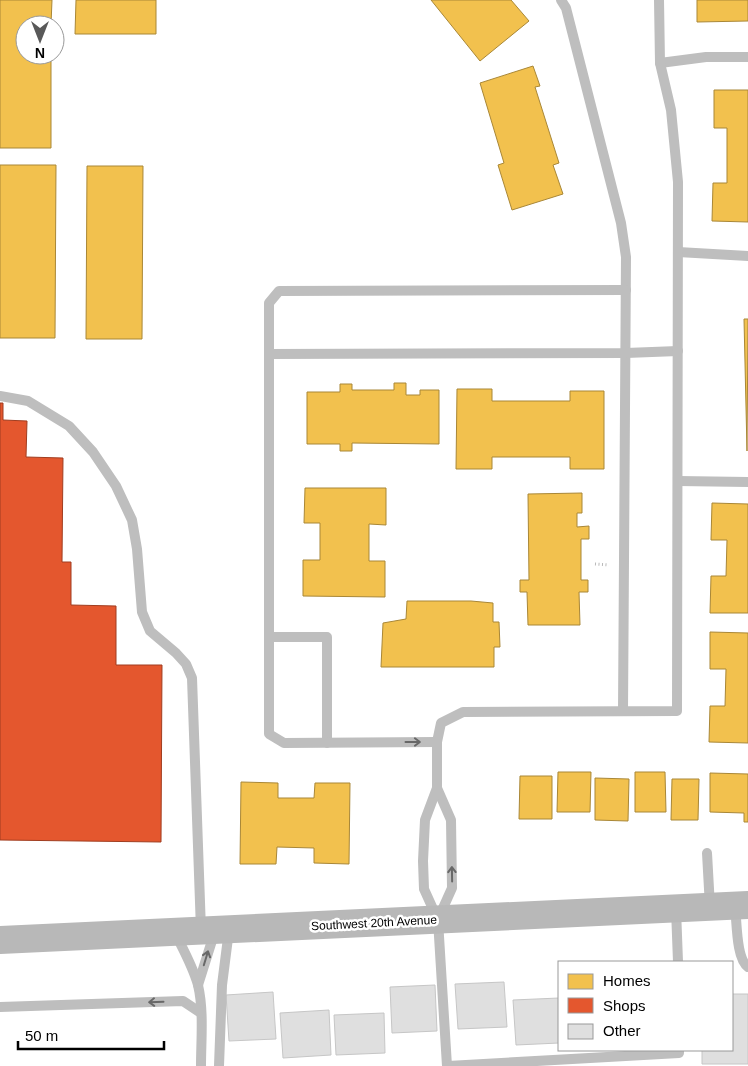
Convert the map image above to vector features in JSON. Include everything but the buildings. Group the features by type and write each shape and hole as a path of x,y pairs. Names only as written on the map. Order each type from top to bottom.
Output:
{"main road":[{"name":"Southwest 20th Avenue","path":"0,940 731,906"}],"lane":[{"path":"561,0 566,8 620,223 626,257 623,711"},
{"path":"658,0 660,63 671,110 678,182 677,711 463,712 441,723 437,742 437,788 425,820 423,861 424,889 438,920 447,1066 679,1053 679,1051"},
{"path":"660,63 706,57 748,57"},
{"path":"678,252 748,256"},
{"path":"437,742 284,743 269,734 269,303 279,291 626,290"},
{"path":"269,354 626,353 678,351"},
{"path":"0,396 28,401 69,426 93,452 107,472 116,486 132,520 137,549 142,612 150,631 169,646 186,664 192,678 215,930 222,986 219,1066"},
{"path":"678,481 748,482"},
{"path":"269,637 327,637 327,743"},
{"path":"437,788 451,820 452,888 438,920"},
{"path":"707,853 731,906 739,952 745,965 748,967"},
{"path":"676,909 678,961"},
{"path":"198,985 215,930"},
{"path":"174,932 189,960 198,985 201,1013 201,1066"},
{"path":"0,1007 183,1001 201,1013"}],"path":[{"path":"594,564 612,565"}]}
